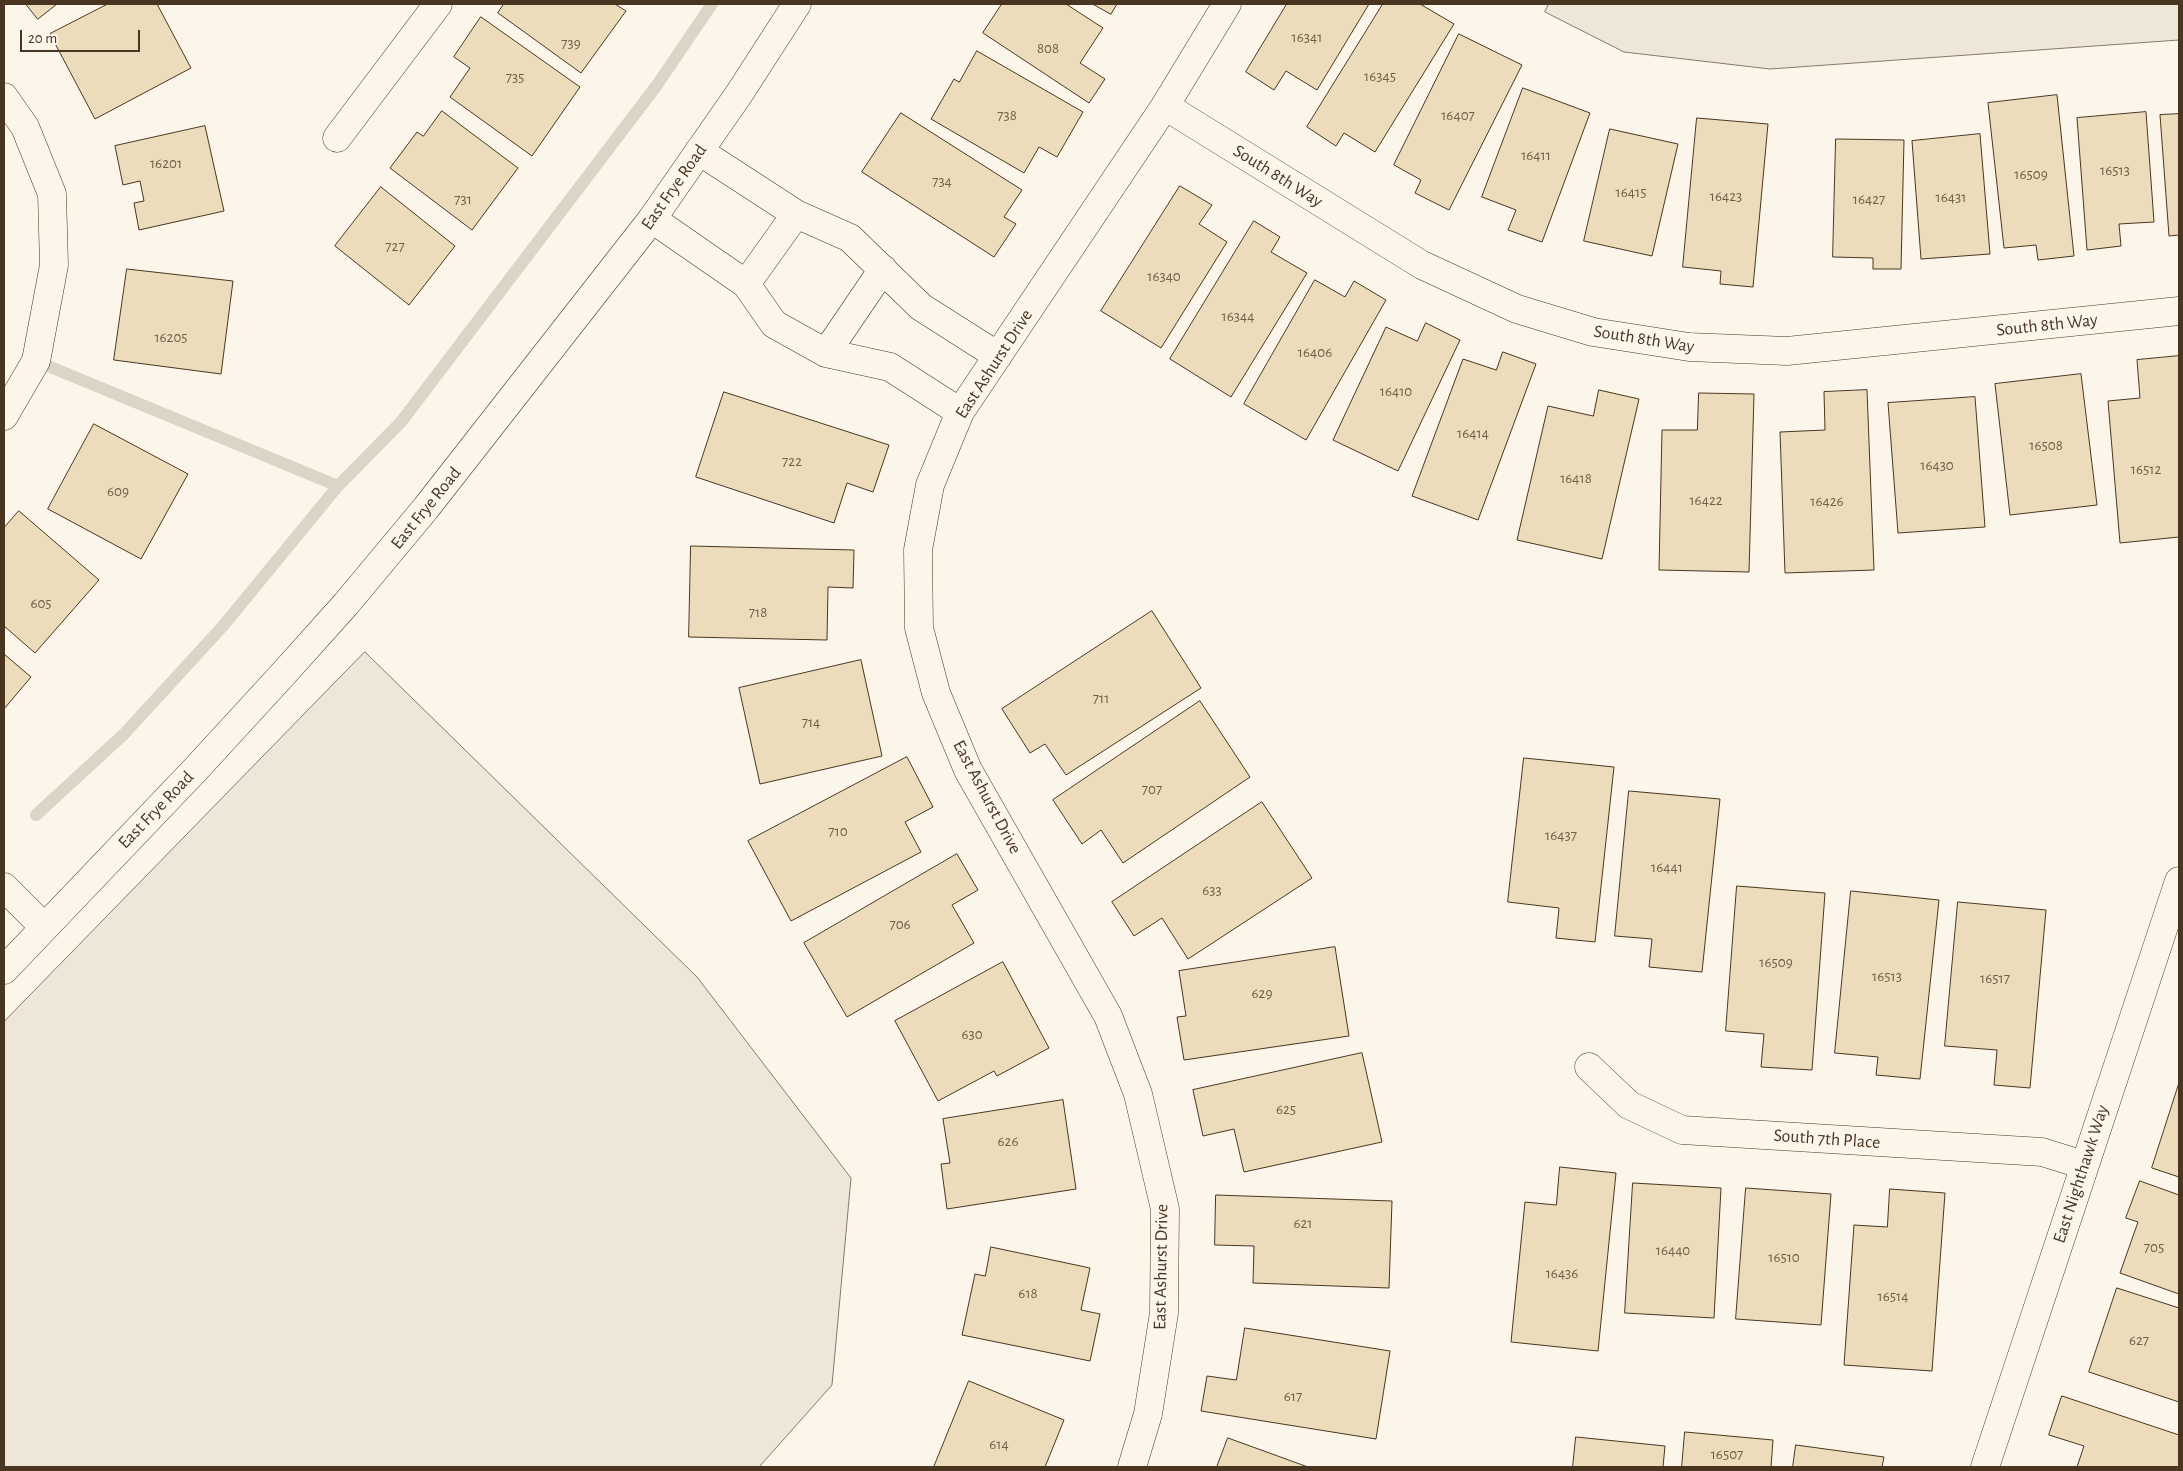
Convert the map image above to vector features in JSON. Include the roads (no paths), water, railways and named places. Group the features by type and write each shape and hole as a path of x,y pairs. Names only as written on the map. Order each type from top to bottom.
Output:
{"street":[{"path":"337,138 438,4"},
{"name":"East Frye Road","path":"4,970 195,770 346,604 426,508 514,398 652,219 797,4"},
{"name":"East Ashurst Drive","path":"1132,1467 1148,1414 1164,1313 1165,1209 1138,1094 1108,1016 968,770 936,693 919,628 918,550 930,485 960,412 1165,106 1227,4"},
{"path":"4,98 26,127 52,194 54,265 36,361 4,416"},
{"name":"South 8th Way","path":"1165,106 1422,265 1517,309 1593,332 1689,347 1787,351 2179,312"},
{"path":"699,151 796,214 850,238 921,307 998,356"},
{"path":"746,284 796,214"},
{"path":"652,219 746,284 774,324 826,353 890,367 960,412"},
{"path":"826,353 883,269"},
{"name":"East Nighthawk Way","path":"1985,1467 2179,881"},
{"path":"4,887 44,927"},
{"name":"South 7th Place","path":"1589,1067 1629,1105 1682,1130 2042,1152 2084,1165"}],"waterway":[{"path":"36,815 124,734 223,626 338,486 401,422 657,85 712,4"},
{"path":"36,361 338,486"}]}
